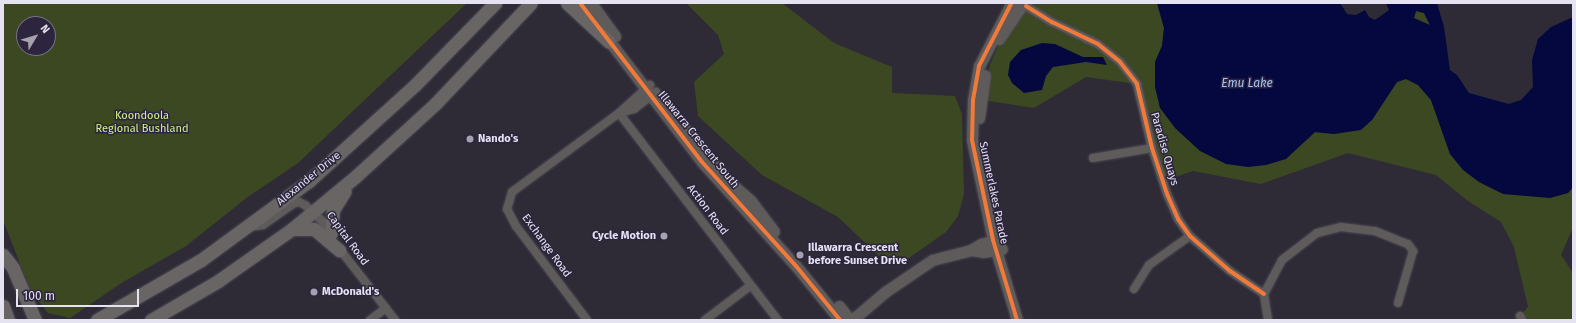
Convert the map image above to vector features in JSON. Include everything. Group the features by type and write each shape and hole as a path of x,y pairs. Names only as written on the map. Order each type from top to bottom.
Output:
{"main road":[{"name":"Alexander Drive","path":"97,320 201,260 248,227 351,146 415,85 495,3"},
{"path":"567,3 609,42"},
{"path":"151,320 218,281 292,229 313,212 355,177 435,104 531,5"},
{"path":"331,233 335,204 355,177"},
{"path":"292,229 314,229 339,250"},
{"path":"3,256 27,320"},
{"path":"3,256 13,268 35,320"},
{"path":"3,306 8,320"}],"street":[{"name":"Illawarra Crescent South","path":"580,3 609,42 727,180 751,201 845,319"},
{"name":"Illawarra Crescent South","path":"590,3 650,90"},
{"name":"Paradise Quays","path":"1022,5 1098,44 1120,62 1137,84 1152,148 1167,194 1190,236 1230,271 1264,294"},
{"name":"Summerlakes Parade","path":"1017,320 998,245 981,160 979,113 984,78 990,56 1004,30 1022,5"},
{"name":"Exchange Road","path":"587,320 516,226 507,208 512,192 619,113 634,109 650,90"},
{"name":"Action Road","path":"619,113 750,286 778,320"},
{"path":"1093,158 1152,148"},
{"name":"Capital Road","path":"248,227 263,225 295,203 306,204 331,233 339,250 395,320"},
{"path":"1268,320 1264,294 1282,260 1317,233 1341,227 1375,231 1408,244 1413,251 1398,303"},
{"path":"1134,289 1150,265 1190,236"},
{"name":"Summerlakes Parade","path":"998,245 1025,320"},
{"path":"845,319 932,260 998,245"},
{"path":"705,320 750,286"},
{"path":"370,320 386,308"}],"green space":[{"name":"Koondoola Regional Bushland","path":"3,3 467,3 298,163 249,196 186,246 123,282 70,318 48,313 31,292 3,220"},
{"path":"686,3 782,3 834,43 892,67 892,93 955,96 962,114 964,194 958,216 946,232 906,260 879,256 838,217 762,175 698,116 694,82 724,54 718,35"},
{"path":"1029,3 1157,3 1164,28 1162,46 1155,62 1308,139 1315,132 1334,134 1372,120 1397,82 1406,79 1418,85 1431,100 1450,154 1568,193 1573,187 1573,227 1561,255 1573,273 1573,320 1522,320 1520,316 1528,307 1514,247 1501,222 1468,201 1436,175 1348,153 1261,184 1193,171 1163,181 1137,84 1086,77 1034,108 982,100 990,65 1004,32"},
{"path":"1416,11 1424,13 1430,26 1414,18"}],"water":[{"name":"Emu Lake","path":"1157,3 1340,3 1347,14 1356,15 1365,10 1369,17 1375,20 1389,10 1386,3 1437,3 1444,27 1450,70 1457,75 1469,93 1509,104 1521,100 1533,87 1532,60 1538,39 1551,27 1573,17 1573,187 1568,193 1550,198 1503,194 1479,182 1463,170 1450,154 1431,100 1418,85 1406,79 1397,82 1372,120 1361,130 1334,134 1315,132 1286,159 1266,165 1248,167 1226,164 1200,151 1175,128 1160,108 1155,87 1155,62 1162,46 1164,28","holes":["1416,11 1424,13 1430,25 1414,18"]},
{"path":"1042,43 1055,44 1083,57 1103,57 1107,65 1086,62 1053,67 1046,76 1042,90 1024,93 1012,83 1008,75 1010,62 1021,50"}],"cycle path":[{"path":"580,3 702,162 796,266 840,320"},
{"path":"1011,4 979,66 973,100 972,140 993,240 1017,320"},
{"path":"1026,6 1052,22 1098,44 1120,62 1137,84 1152,148 1167,194 1178,219 1190,236 1230,271 1264,294"}],"place":[{"name":"Nando's","path":"470,139"},
{"name":"Cycle Motion","path":"664,236"},
{"name":"Illawarra Crescent before Sunset Drive","path":"800,255"},
{"name":"McDonald's","path":"314,292"}]}
